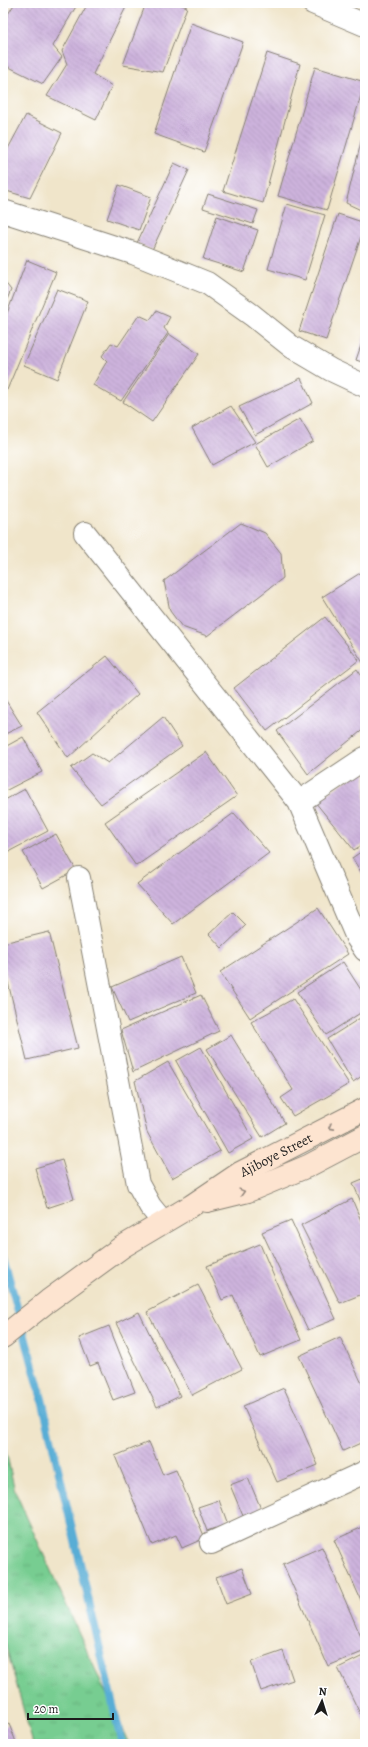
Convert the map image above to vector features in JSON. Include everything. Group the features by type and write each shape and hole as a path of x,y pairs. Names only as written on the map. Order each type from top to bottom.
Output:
{"street":[{"path":"313,3 365,25"},
{"path":"3,211 133,253 207,283 252,315 292,347 331,370 365,386"},
{"path":"85,533 299,802 357,938 365,950"},
{"path":"299,802 365,758"},
{"path":"78,878 138,1184 150,1206 156,1226"},
{"name":"Ajiboye Street","path":"3,1337 48,1301 122,1247 191,1206 240,1173 365,1109"},
{"name":"Ajiboye Street","path":"191,1206 248,1191 308,1166 365,1136"},
{"path":"211,1543 365,1472"}],"green space":[{"path":"3,1438 15,1491 129,1744 33,1744 3,1636"}],"building":[{"path":"15,3 78,3 53,46 62,57 43,84 3,64 3,22"},
{"path":"88,3 128,3 93,74 112,86 96,120 47,96 67,64 62,51"},
{"path":"146,3 177,3 187,7 163,72 123,65"},
{"path":"191,23 243,42 204,152 154,134"},
{"path":"267,53 300,64 263,203 223,191"},
{"path":"315,67 365,82 327,210 278,196"},
{"path":"26,115 62,133 30,198 3,190 3,158"},
{"path":"365,130 365,212 346,203"},
{"path":"174,163 189,170 152,250 137,243"},
{"path":"119,185 151,197 139,230 107,219"},
{"path":"208,194 258,210 253,224 203,208"},
{"path":"287,204 325,215 305,280 268,269"},
{"path":"338,214 365,223 365,225 326,340 299,331"},
{"path":"217,216 258,230 244,272 203,259"},
{"path":"27,260 56,272 7,390 3,389 3,324"},
{"path":"3,280 11,290 3,309"},
{"path":"57,289 88,301 57,379 24,365"},
{"path":"156,311 170,317 164,328 168,333 121,401 93,385 107,361 102,356 111,343 118,346 139,315 150,320"},
{"path":"169,334 199,354 152,422 123,402"},
{"path":"365,334 365,363 356,360"},
{"path":"301,378 313,403 255,435 239,407"},
{"path":"231,406 255,442 212,465 192,428"},
{"path":"300,419 313,441 268,467 255,444"},
{"path":"241,523 265,533 281,553 283,578 207,636 182,627 170,611 164,581"},
{"path":"365,570 365,666 322,597"},
{"path":"325,617 359,660 267,731 234,688"},
{"path":"107,656 138,694 68,758 37,712"},
{"path":"357,669 365,681 365,728 308,774 277,731"},
{"path":"3,696 22,726 3,735"},
{"path":"163,717 182,746 101,804 71,768 92,753 108,763"},
{"path":"23,737 42,772 3,792 3,748"},
{"path":"206,752 237,796 136,866 105,822"},
{"path":"365,768 365,843 354,850 315,802"},
{"path":"25,789 48,831 8,852 3,843 3,801"},
{"path":"234,813 269,853 173,924 137,884"},
{"path":"56,834 76,870 43,888 23,852"},
{"path":"365,849 365,878 352,858"},
{"path":"318,908 348,954 250,1018 220,972"},
{"path":"233,912 246,925 222,948 209,934"},
{"path":"49,932 78,1048 27,1060 3,962 3,943"},
{"path":"181,957 196,993 128,1022 112,987"},
{"path":"343,962 365,996 365,1010 326,1035 297,992"},
{"path":"201,995 219,1031 133,1072 121,1030"},
{"path":"293,999 349,1084 293,1116 281,1098 293,1090 251,1022"},
{"path":"365,1015 365,1074 353,1082 327,1039"},
{"path":"231,1035 285,1123 262,1137 207,1049"},
{"path":"201,1047 253,1139 228,1153 176,1061"},
{"path":"168,1062 220,1151 172,1178 147,1132 135,1081"},
{"path":"62,1160 74,1199 47,1208 35,1168"},
{"path":"365,1178 365,1212 353,1183"},
{"path":"352,1199 365,1230 365,1293 340,1303 301,1225"},
{"path":"291,1220 336,1319 308,1330 262,1232"},
{"path":"260,1244 301,1340 260,1357 233,1295 222,1300 207,1266"},
{"path":"198,1285 242,1369 192,1395 147,1312"},
{"path":"139,1312 180,1396 157,1407 116,1323"},
{"path":"109,1326 135,1392 113,1400 98,1363 90,1366 79,1338"},
{"path":"340,1337 365,1390 365,1441 343,1451 299,1356"},
{"path":"284,1388 318,1465 277,1482 243,1406"},
{"path":"149,1442 163,1475 176,1470 205,1538 182,1548 176,1535 152,1545 115,1456"},
{"path":"248,1478 264,1516 246,1523 230,1485"},
{"path":"219,1500 230,1530 218,1534 215,1528 207,1531 198,1507"},
{"path":"365,1526 365,1609 334,1540"},
{"path":"322,1547 365,1646 365,1651 328,1666 283,1564"},
{"path":"242,1568 252,1594 226,1604 216,1577"},
{"path":"283,1651 293,1680 261,1691 251,1662"},
{"path":"365,1655 365,1724 338,1668"},
{"path":"9,1724 16,1742 3,1744 3,1727"}],"waterway":[{"path":"3,1256 42,1399 122,1744"}]}
